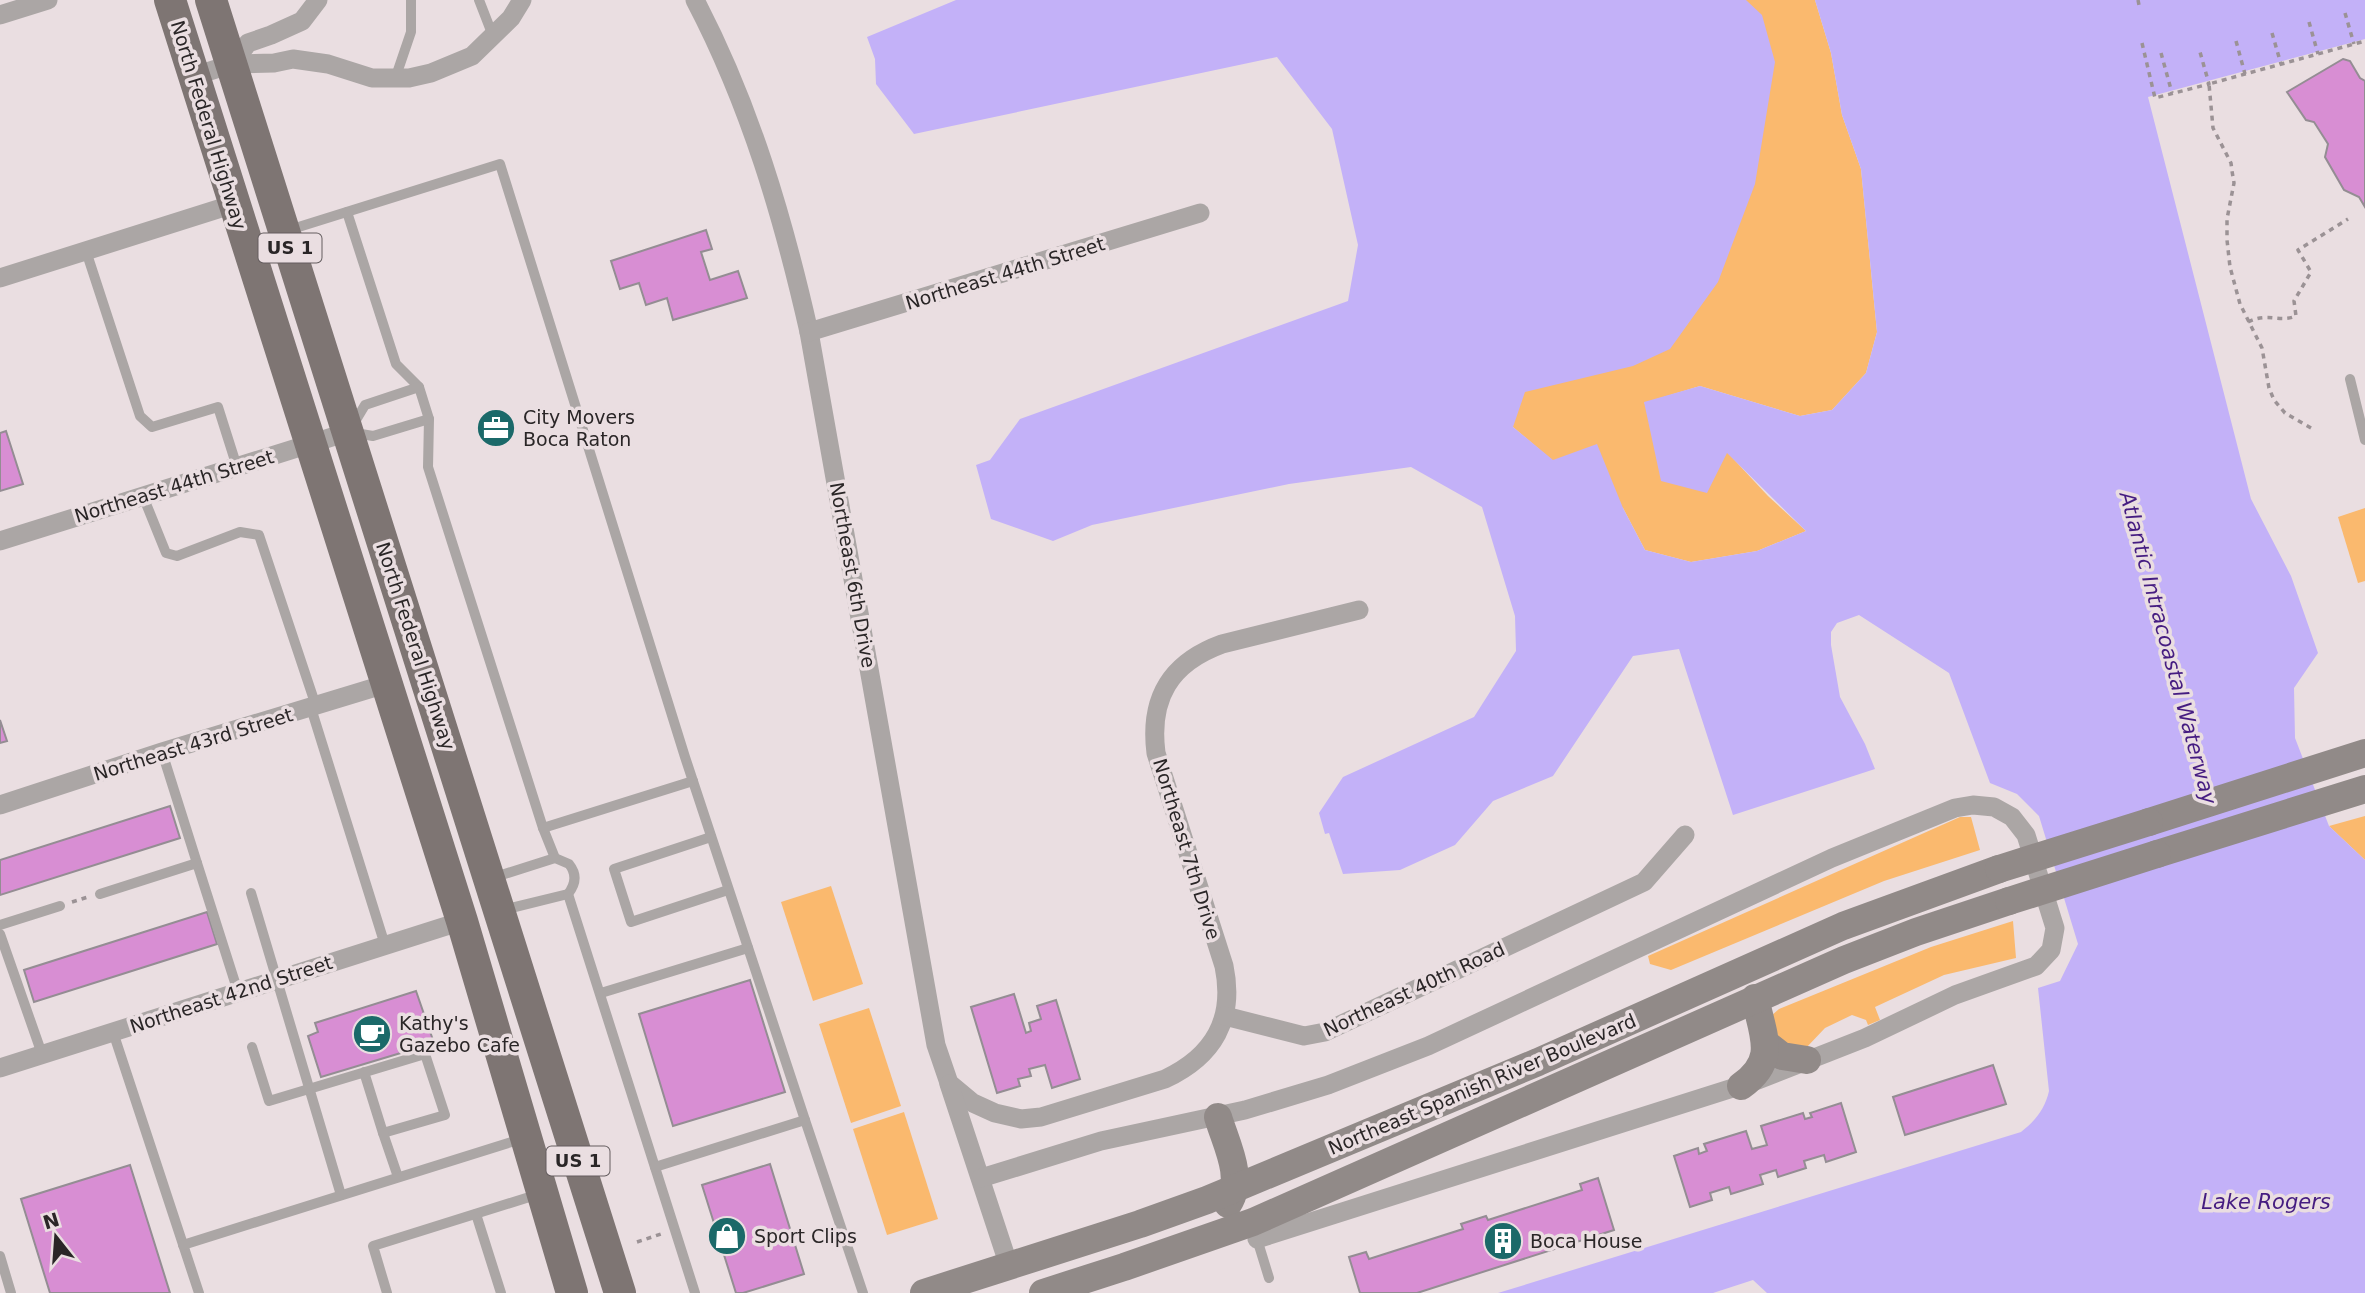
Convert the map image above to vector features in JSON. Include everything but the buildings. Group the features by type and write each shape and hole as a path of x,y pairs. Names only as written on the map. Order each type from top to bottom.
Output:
{"main road":[{"name":"North Federal Highway","path":"170,0 462,921 572,1293"},
{"name":"North Federal Highway","path":"211,0 620,1293"},
{"name":"Northeast Spanish River Boulevard","path":"924,1293 1175,1212 1235,1189 1538,1062 1843,926 1999,869 2365,753"},
{"name":"Northeast Spanish River Boulevard","path":"1043,1293 1124,1267 1255,1231 1755,999 1892,940 2365,789"},
{"path":"441,854 467,893 479,903 500,911"},
{"path":"462,921 481,930 498,947 521,978"},
{"path":"1741,1086 1762,1065 1765,1043 1755,999"},
{"path":"1765,1043 1782,1056 1807,1059"},
{"path":"1124,1267 1217,1217 1231,1199 1235,1189 1234,1169 1218,1117"},
{"path":"1255,1231 1255,1210 1270,1192 1392,1122"}],"street":[{"path":"5,9 48,0"},
{"path":"232,64 248,43 302,21 318,0"},
{"path":"194,76 232,64 274,63 293,59 310,60 372,78 410,78 472,55 510,18 522,0"},
{"name":"Northeast 6th Drive","path":"695,0 741,101 768,173 790,248 809,332 936,1045 1009,1266"},
{"path":"0,278 234,204"},
{"name":"Northeast 44th Street","path":"809,332 1200,213"},
{"name":"Northeast 44th Street","path":"0,541 348,432"},
{"name":"Northeast 7th Drive","path":"1225,1016 1227,985 1224,966 1156,753 1154,733 1161,694 1172,676 1186,662 1203,651 1359,610"},
{"name":"Northeast 43rd Street","path":"0,805 162,752 386,684"},
{"name":"Northeast Spanish River Boulevard","path":"981,1178 1101,1141 1218,1117 1296,1096 1392,1061 1832,858 1955,808 1973,805 1994,807 2018,822 2030,844 2051,911 2055,935 2054,944 2047,957 2028,970 1955,995 1866,1038 1741,1086 1255,1231"},
{"name":"Northeast 40th Road","path":"1225,1016 1304,1036 1325,1032 1644,882 1685,835"},
{"name":"Northeast 42nd Street","path":"0,1068 462,921"},
{"path":"949,1083 973,1103 995,1113 1021,1119 1041,1117 1165,1079 1184,1070 1200,1058 1213,1042 1225,1016"}],"lane":[{"path":"395,79 411,32 411,0"},
{"path":"479,0 493,36"},
{"path":"285,232 500,164 728,890 863,1293"},
{"path":"347,212 396,364 419,387 429,419 428,467 543,828 555,858"},
{"path":"86,251 140,416 152,427 218,407 237,467"},
{"path":"2350,379 2365,440"},
{"path":"419,387 365,405 348,432 373,436 429,419"},
{"path":"143,496 166,553 177,556 240,531 259,535 385,945"},
{"path":"162,752 237,992"},
{"path":"543,828 693,781"},
{"path":"711,836 614,869 631,922 728,890"},
{"path":"489,878 555,858 563,860 573,870 575,883 568,894 500,911"},
{"path":"100,894 197,863"},
{"path":"251,893 341,1195"},
{"path":"568,894 695,1293"},
{"path":"0,925 60,906"},
{"path":"0,934 42,1054"},
{"path":"601,993 748,948"},
{"path":"113,1032 199,1293"},
{"path":"252,1047 269,1101 425,1054 445,1115 383,1133"},
{"path":"364,1072 398,1177"},
{"path":"655,1167 805,1120"},
{"path":"183,1245 525,1138"},
{"path":"387,1293 373,1246 541,1194"},
{"path":"476,1214 501,1293"},
{"path":"1255,1231 1269,1278"},
{"path":"0,1256 11,1293"}],"path":[{"path":"2346,13 2354,44"},
{"path":"2309,22 2318,54"},
{"path":"2272,33 2281,64"},
{"path":"2236,41 2245,74"},
{"path":"2142,43 2155,98 2365,41"},
{"path":"2200,52 2209,84 2213,128 2231,163 2234,183 2227,219 2230,267 2240,304 2262,348 2269,388 2274,400 2285,412 2311,428"},
{"path":"2161,53 2172,93"},
{"path":"2248,321 2260,316 2286,319 2296,316 2294,301 2311,272 2298,250 2348,219"},
{"path":"60,906 100,894"},
{"path":"637,1242 675,1230"}],"shaded area":[{"path":"1347,0 1815,0 1831,53 1842,115 1861,169 1877,332 1866,373 1832,410 1800,416 1700,386 1644,403 1727,452 1768,496 1806,531 1757,551 1691,562 1645,550 1623,508 1553,461 1513,427"},
{"path":"2365,508 2365,581 2358,583 2338,517"},
{"path":"2365,816 2365,860 2329,826"},
{"path":"1960,817 1971,817 1980,850 1884,881 1671,970 1650,964 1648,956"},
{"path":"831,886 863,984 813,1001 781,902"},
{"path":"2013,921 2016,958 1944,975 1875,1007 1880,1020 1868,1025 1866,1020 1852,1015 1825,1028 1806,1048 1780,1042 1771,1016 1779,1009 1931,947"},
{"path":"869,1008 901,1106 851,1123 819,1024"},
{"path":"904,1112 938,1219 887,1235 853,1129"}],"water":[{"path":"956,0 1746,0 1762,15 1775,62 1755,184 1718,282 1670,349 1633,366 1525,392 1513,427 1553,460 1597,444 1623,508 1645,550 1691,562 1757,551 1806,531 1727,453 1707,493 1661,481 1644,402 1700,386 1800,416 1832,410 1866,373 1877,332 1861,169 1842,115 1831,53 1815,0 2365,0 2365,39 2148,97 2251,499 2291,576 2318,653 2294,688 2295,738 2329,826 2365,860 2365,1293 1767,1293 1753,1280 1713,1293 1498,1293 2021,1132 2026,1128 2042,1109 2049,1091 2038,988 2060,981 2078,944 2039,816 2017,794 1990,783 1949,673 1859,615 1837,623 1831,632 1831,645 1840,697 1875,769 1733,815 1679,649 1633,656 1553,776 1493,801 1455,845 1400,870 1343,874 1329,833 1325,834 1319,813 1343,777 1474,717 1516,651 1515,616 1482,507 1411,467 1289,484 1092,525 1053,541 991,519 976,465 990,460 1020,419 1348,301 1358,245 1332,129 1277,57 914,134 876,84 875,59 867,37"}],"place":[{"name":"City Movers Boca Raton","path":"496,428"},
{"name":"Kathy's Gazebo Cafe","path":"372,1034"},
{"name":"Sport Clips","path":"727,1236"},
{"name":"Boca House","path":"1503,1241"}],"water label":[{"name":"Atlantic Intracoastal Waterway","path":"2168,648"},
{"name":"Lake Rogers","path":"2266,1202"}]}
